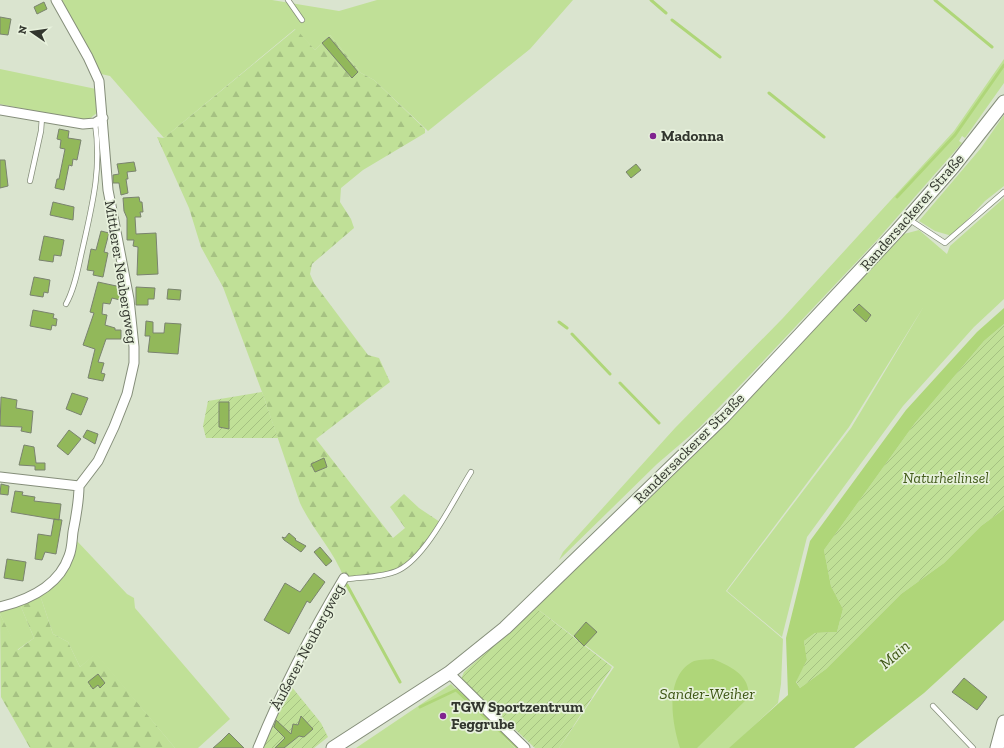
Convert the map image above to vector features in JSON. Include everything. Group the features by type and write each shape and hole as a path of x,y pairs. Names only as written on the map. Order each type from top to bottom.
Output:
{"main road":[{"name":"Randersackerer Straße","path":"333,748 449,673 505,628 724,416 908,219 953,167 1004,102"},
{"path":"997,748 1004,722"}],"street":[{"name":"Mittlerer Neubergweg","path":"56,0 88,57 99,81 99,121 108,190 129,299 134,363 127,394 114,427 98,460 79,486"},
{"path":"0,110 83,124 99,121"},
{"path":"0,477 79,486 78,505 70,554 62,571 49,585 39,592 19,602 0,607"},
{"name":"Äußerer Neubergweg","path":"258,748 275,707 307,640 344,578"},
{"path":"449,673 525,748"}],"lane":[{"path":"288,0 302,20"},
{"path":"30,181 41,131 42,117"},
{"name":"Mittlerer Neubergweg","path":"66,304 75,281 96,188 99,121"},
{"path":"908,219 945,243 1004,192"},
{"name":"Äußerer Neubergweg","path":"344,578 348,579 390,573 406,566 424,548 471,472"},
{"path":"933,706 973,748"}],"green space":[{"path":"62,0 272,0 339,11 377,0 573,0 530,49 428,131 374,80 361,73 330,35 315,50 295,29 164,138 110,76 101,74"},
{"path":"296,29 315,50 330,35 361,73 374,80 425,129 425,133 363,170 341,188 340,202 351,219 354,228 312,264 310,274 314,283 368,355 379,358 390,382 316,439 393,538 405,528 390,507 404,494 419,508 440,522 420,552 414,558 399,569 379,575 344,578 335,559 305,513 300,503 262,392 223,287 201,247 189,208 157,137 164,138"},
{"path":"1004,59 1004,83 965,138 962,136 959,141 962,143 878,239 699,428 657,464 559,560 563,552 675,428 783,318 954,131"},
{"path":"0,69 96,89 98,112 88,120 75,119 0,104"},
{"path":"1004,115 1004,186 985,201 952,236 935,231 919,221 981,148"},
{"path":"1004,198 1004,299 974,327 903,406 807,537 782,637 727,591 851,428 924,306 849,427 726,591 783,639 781,684 778,703 730,748 559,748 614,667 536,608 730,420 904,234 919,230 947,254 950,246"},
{"name":"Naturheilinsel","path":"1004,324 1004,509 981,526 944,563 901,594 826,669 800,688 796,681 807,660 804,641 815,633 837,632 843,609 831,586 824,550 915,423 984,341"},
{"path":"262,392 278,438 206,438 203,426 208,401"},
{"path":"72,540 77,541 127,594 134,598 135,608 230,719 198,748 175,748 96,654 80,667 68,642 53,634 39,592 57,577"},
{"path":"39,592 53,634 68,642 80,667 96,653 175,748 30,748 1,697 0,614 18,650 34,638 19,602"},
{"path":"19,602 34,638 17,650 0,614 0,607"},
{"path":"536,608 612,667 559,748 535,748 461,679 464,672"},
{"name":"TGW Sportzentrum Feggrube","path":"451,684 515,748 356,748"},
{"path":"291,686 321,723 328,737 314,748 262,748"}],"water":[{"name":"Main","path":"1004,308 1004,324 984,341 915,423 824,550 831,586 843,609 837,632 815,633 804,641 807,660 796,682 800,688 826,669 901,594 944,563 981,526 1004,509 1004,620 924,693 854,748 729,748 788,695 786,638 810,541 906,410 977,332"},
{"name":"Sander-Weiher","path":"713,659 733,669 743,678 747,684 748,698 697,748 680,748 677,738 672,702 677,679 683,669 692,662"}],"building":[{"path":"44,2 47,9 37,14 34,7"},
{"path":"0,17 11,19 8,35 0,34"},
{"path":"329,37 358,72 352,78 322,43"},
{"path":"59,129 69,131 68,138 81,140 77,160 73,159 72,166 69,165 64,190 55,188 57,179 59,179 65,149 60,148 61,140 57,139"},
{"path":"0,160 5,160 8,186 0,188"},
{"path":"134,162 136,171 127,172 128,179 126,179 128,193 121,195 119,183 113,183 113,175 119,174 117,164"},
{"path":"636,164 641,170 631,178 626,172"},
{"path":"139,197 140,202 142,202 143,212 140,212 141,217 135,217 136,234 156,233 158,274 137,275 138,247 133,246 134,240 127,240 127,218 124,211 123,198"},
{"path":"53,202 74,207 73,220 50,215"},
{"path":"101,231 109,233 104,252 108,253 103,277 93,275 94,271 87,270 91,249 96,250"},
{"path":"44,236 64,240 61,256 54,255 53,262 39,260"},
{"path":"34,277 50,280 48,293 44,292 43,297 30,295"},
{"path":"98,282 121,287 122,294 120,300 112,298 110,304 103,303 102,314 107,315 105,325 115,328 115,330 121,330 121,339 106,339 98,362 104,363 101,373 105,374 103,381 88,378 95,349 83,345 94,313 90,312"},
{"path":"136,287 155,288 154,299 148,299 148,305 136,305"},
{"path":"168,289 181,290 180,300 167,299"},
{"path":"859,304 871,315 866,322 853,310"},
{"path":"33,310 54,314 53,318 57,319 56,326 52,325 51,330 30,326"},
{"path":"146,321 153,322 153,333 164,333 165,323 181,324 178,354 148,352 150,336 145,336"},
{"path":"72,393 88,398 81,415 66,409"},
{"path":"1,397 17,400 16,408 33,411 31,433 21,431 22,427 0,426"},
{"path":"219,402 229,402 229,429 219,427"},
{"path":"69,430 81,439 68,455 57,446"},
{"path":"87,430 98,434 95,444 83,437"},
{"path":"24,445 34,447 36,463 45,463 45,470 35,470 35,466 19,465"},
{"path":"324,458 327,467 315,472 311,464"},
{"path":"1,484 9,486 8,495 0,494"},
{"path":"15,491 23,492 22,495 35,497 34,501 61,504 59,520 11,512"},
{"path":"54,519 62,520 56,554 45,552 42,560 35,559 38,534 51,536"},
{"path":"289,533 296,539 295,540 306,546 301,552 282,537 285,538"},
{"path":"320,547 332,561 326,566 314,552"},
{"path":"7,559 26,562 23,581 4,578"},
{"path":"314,573 325,582 310,603 307,601 289,634 264,620 285,583 300,592"},
{"path":"586,622 597,632 584,646 574,636"},
{"path":"98,674 105,683 100,688 98,685 93,689 88,682"},
{"path":"964,678 987,697 977,710 952,692"},
{"path":"301,716 313,729 304,737 299,736 284,748 275,748 285,738 274,727 276,720 291,734 293,724 298,725"},
{"path":"229,733 244,748 213,748 221,741"}],"waterway":[{"path":"651,0 666,13"},
{"path":"935,0 992,47"},
{"path":"672,20 720,57"},
{"path":"897,197 955,135 1004,65"},
{"path":"769,93 824,137"},
{"path":"559,322 567,328"},
{"path":"572,334 610,374"},
{"path":"620,383 659,423"},
{"path":"347,585 400,682"},
{"path":"420,707 456,690 518,748"}],"place":[{"name":"Madonna","path":"653,136"},
{"name":"TGW Sportzentrum Feggrube","path":"443,716"}]}
